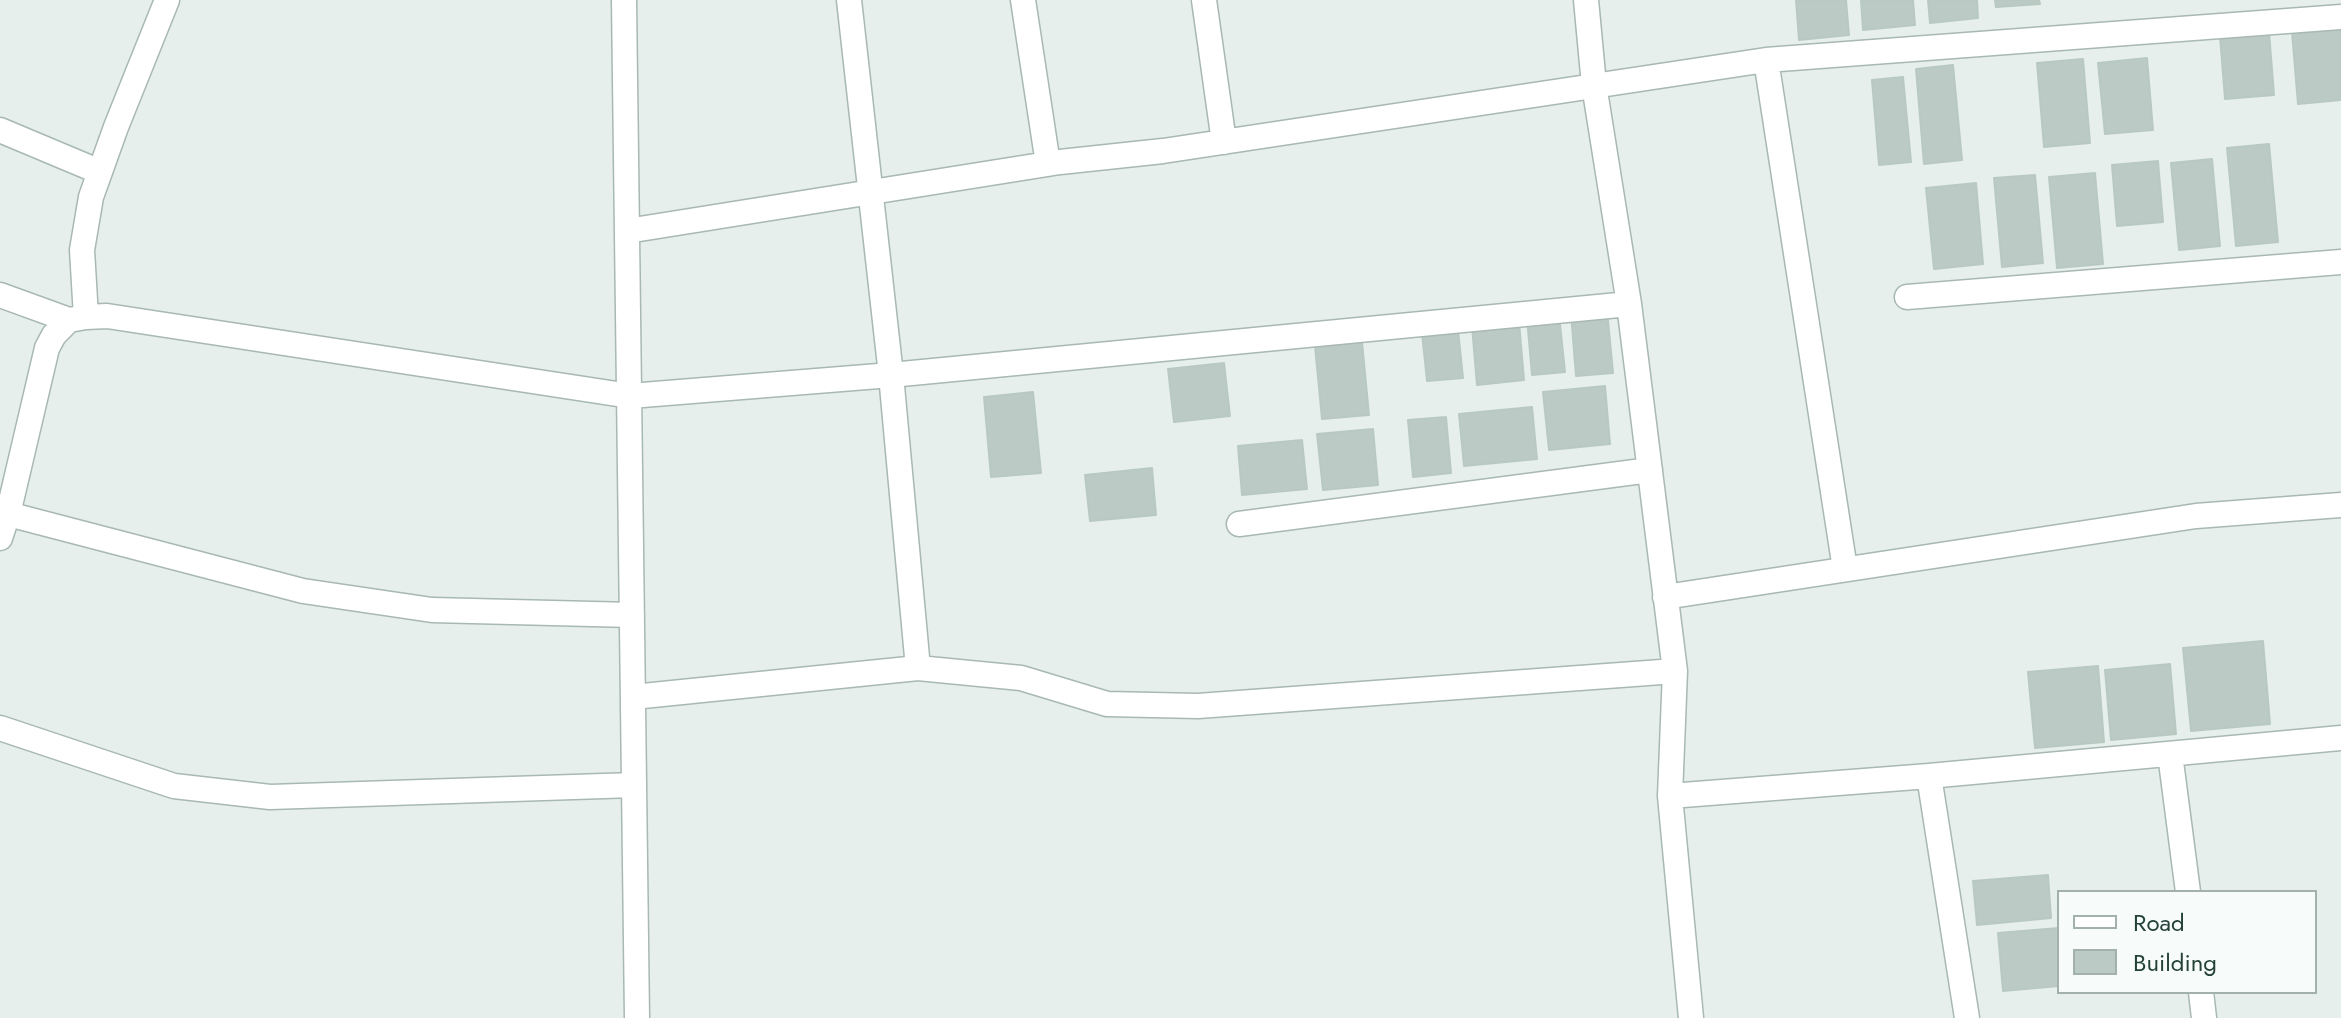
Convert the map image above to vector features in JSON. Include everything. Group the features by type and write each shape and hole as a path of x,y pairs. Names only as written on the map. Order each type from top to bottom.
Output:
{"street":[{"path":"78,318 82,250 91,197 167,0"},
{"path":"624,0 637,1018"},
{"path":"849,0 891,375 918,668"},
{"path":"1023,0 1048,164"},
{"path":"1204,0 1224,142"},
{"path":"1586,0 1594,85 1629,304 1675,671 1670,796 1691,1018"},
{"path":"627,231 1048,164 1224,142 1766,60 2341,17"},
{"path":"1766,60 1845,569"},
{"path":"0,130 100,172"},
{"path":"1907,297 2341,262"},
{"path":"0,295 78,318 107,316 630,396 891,375 1629,304"},
{"path":"0,538 47,348 54,335 78,318"},
{"path":"1239,524 1650,470"},
{"path":"1665,597 2196,516 2341,505"},
{"path":"8,514 303,591 432,610 632,615"},
{"path":"633,697 918,668 1021,678 1107,704 1198,706 1675,671"},
{"path":"0,728 174,786 270,797 634,785"},
{"path":"1670,796 2341,738"},
{"path":"2170,754 2188,890"},
{"path":"1929,776 1967,1018"},
{"path":"2201,994 2204,1018"}],"building":[{"path":"1796,0 1846,0 1849,35 1799,40"},
{"path":"1861,0 1913,0 1915,25 1863,30"},
{"path":"1928,0 1977,0 1978,18 1930,23"},
{"path":"1995,0 2039,0 2040,4 1996,7"},
{"path":"2341,28 2341,100 2298,104 2292,32"},
{"path":"2269,32 2274,95 2225,99 2220,36"},
{"path":"2147,58 2153,130 2105,134 2098,63"},
{"path":"2083,59 2090,143 2044,147 2037,63"},
{"path":"1953,65 1962,160 1924,164 1916,69"},
{"path":"1903,77 1911,162 1879,165 1872,80"},
{"path":"2269,144 2278,242 2236,246 2227,148"},
{"path":"2212,159 2220,246 2179,250 2171,163"},
{"path":"2158,161 2163,222 2117,226 2112,165"},
{"path":"2095,173 2103,264 2057,268 2049,177"},
{"path":"2035,175 2043,263 2002,267 1994,178"},
{"path":"1976,183 1983,264 1934,269 1926,188"},
{"path":"1607,310 1613,373 1576,376 1571,313"},
{"path":"1559,315 1565,372 1532,375 1527,318"},
{"path":"1519,322 1524,380 1477,385 1472,326"},
{"path":"1458,330 1463,378 1427,381 1422,333"},
{"path":"1362,342 1369,415 1322,419 1315,346"},
{"path":"1224,363 1230,416 1174,422 1168,369"},
{"path":"1605,386 1610,444 1549,450 1543,392"},
{"path":"1033,392 1041,473 991,477 984,397"},
{"path":"1532,407 1537,459 1464,466 1459,414"},
{"path":"1446,417 1451,473 1413,477 1408,420"},
{"path":"1373,429 1378,485 1323,490 1317,434"},
{"path":"1302,440 1307,489 1242,495 1238,446"},
{"path":"1152,468 1156,515 1090,521 1085,475"},
{"path":"2263,641 2270,724 2191,731 2183,648"},
{"path":"2170,664 2176,734 2111,740 2105,670"},
{"path":"2098,666 2104,742 2035,748 2028,672"},
{"path":"2048,875 2051,918 1977,925 1973,881"},
{"path":"2057,928 2057,986 2003,991 1998,933"}]}
